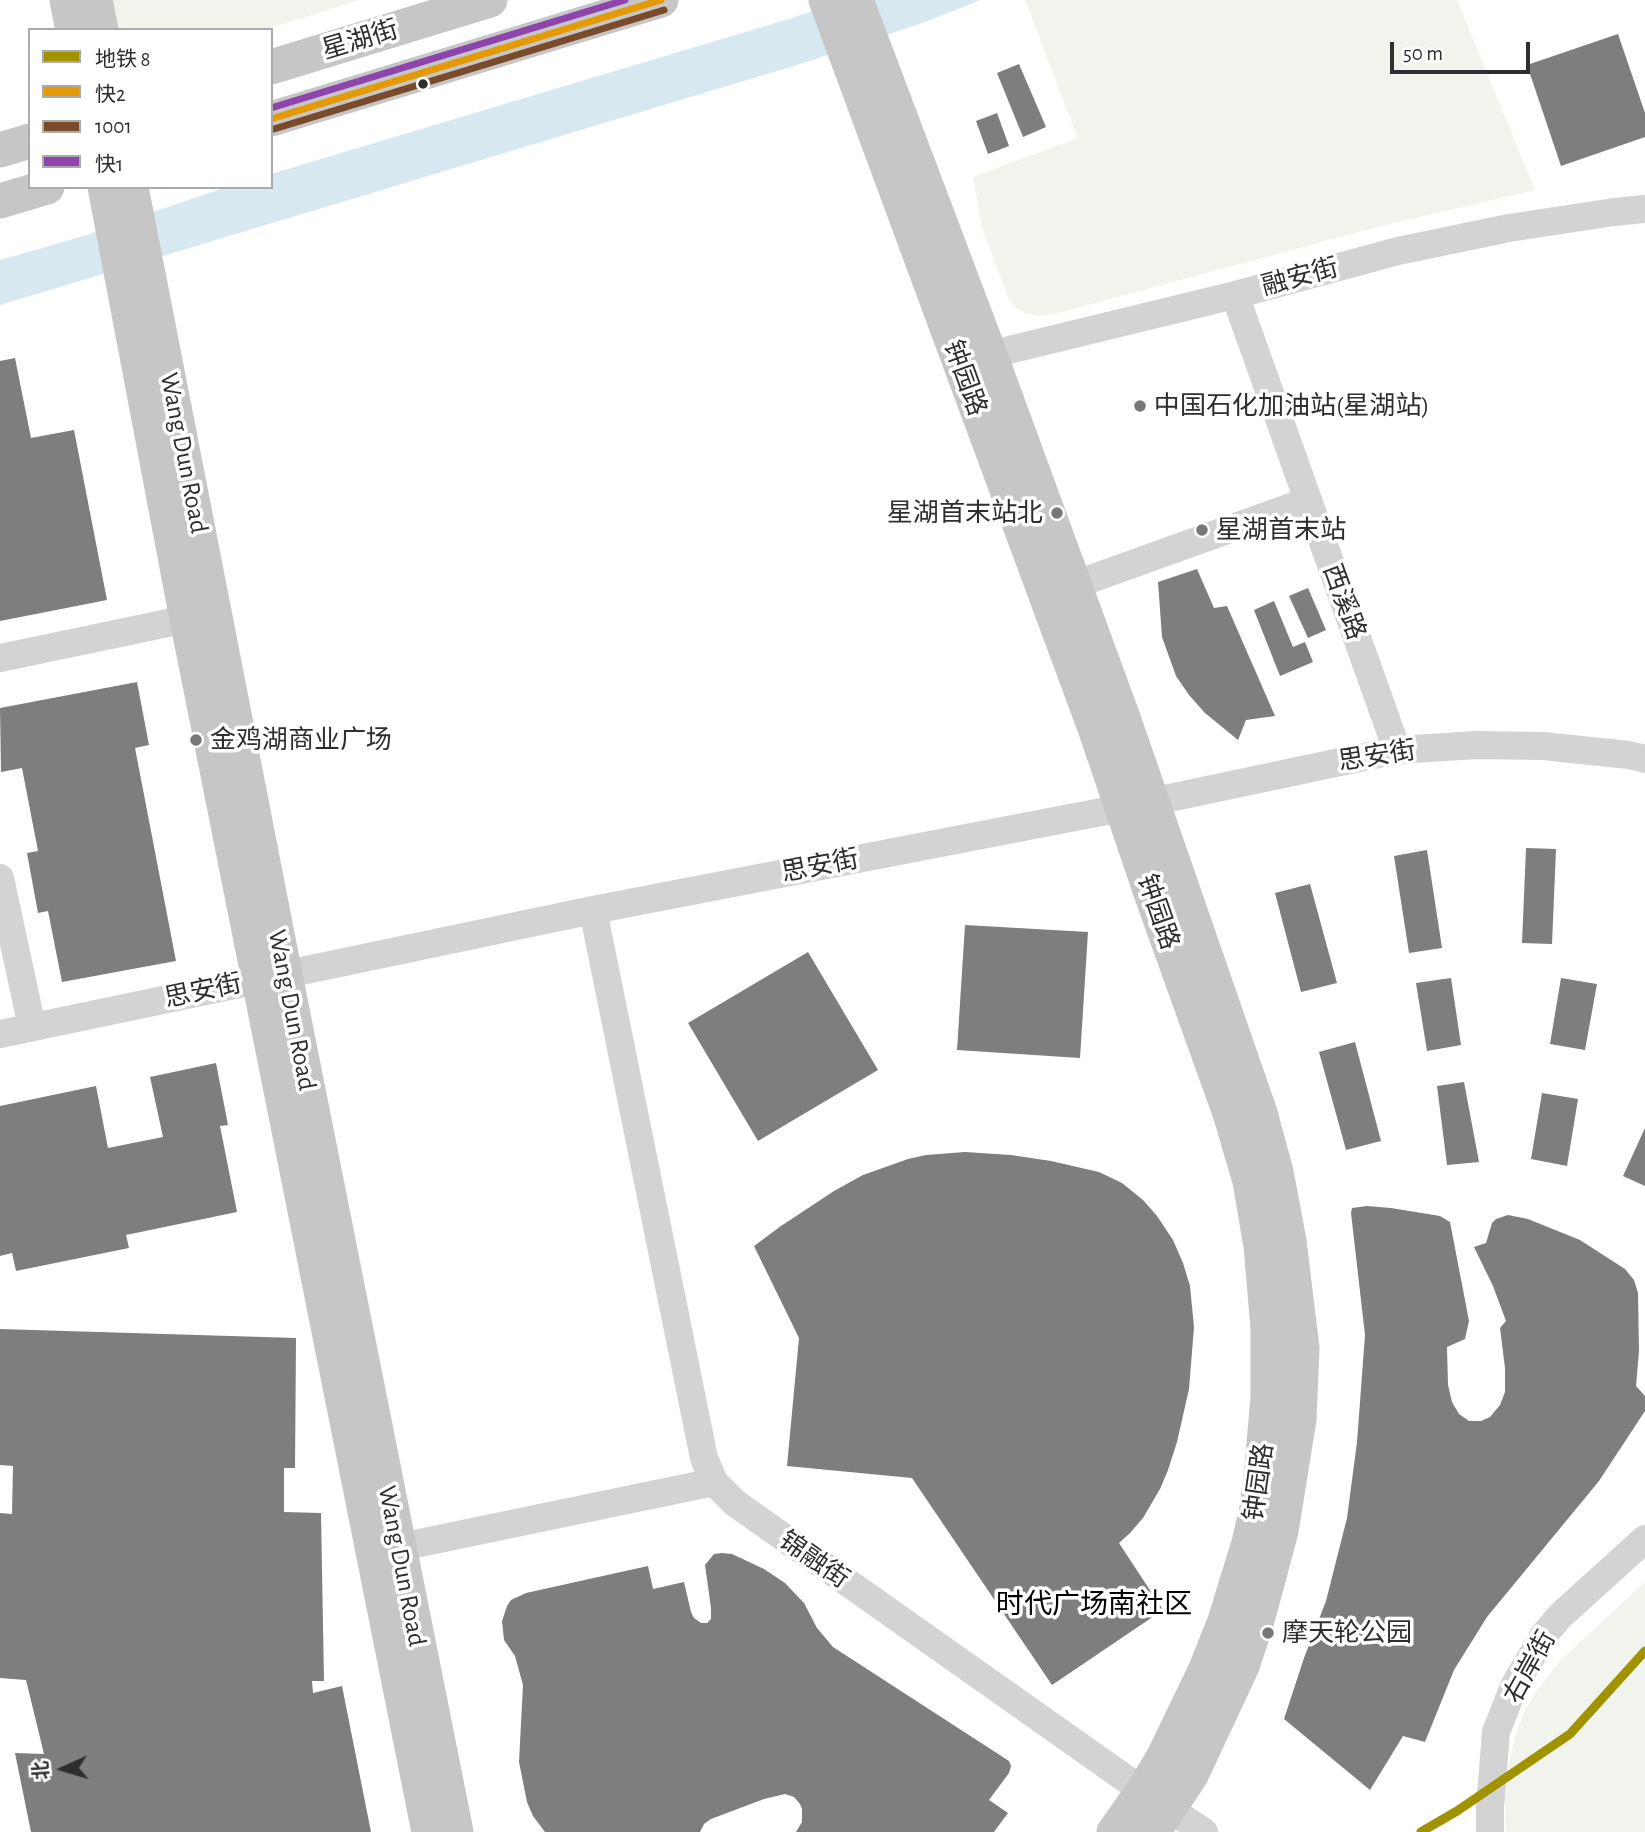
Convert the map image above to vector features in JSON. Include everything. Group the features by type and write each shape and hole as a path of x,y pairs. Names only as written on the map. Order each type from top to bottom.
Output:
{"main road":[{"path":"67,0 74,28"},
{"path":"95,0 101,28"},
{"name":"星湖街","path":"273,66 490,0"},
{"name":"星湖街","path":"273,119 662,0"},
{"name":"钟园路","path":"826,0 861,55 975,359 1095,728 1137,804"},
{"name":"钟园路","path":"856,0 861,55"},
{"path":"0,150 28,142"},
{"path":"0,201 40,189"},
{"name":"Wang Dun Road","path":"120,199 385,1550 429,1832"},
{"name":"Wang Dun Road","path":"136,280 187,619 271,977"},
{"name":"钟园路","path":"975,359 1074,584 1241,1149 1250,1181 1261,1246 1269,1365 1266,1429 1250,1543 1225,1621 1206,1669 1163,1758 1155,1811 1114,1832"},
{"name":"Wang Dun Road","path":"385,1550 456,1832"}],"street":[{"name":"融安街","path":"975,359 1235,295 1410,248 1509,228 1645,209"},
{"name":"西溪路","path":"1235,295 1397,750"},
{"path":"1074,584 1308,501"},
{"path":"0,658 187,619"},
{"name":"思安街","path":"0,1034 593,910 1137,804 1397,750 1477,745 1543,746 1645,759"},
{"path":"0,878 32,1027"},
{"path":"385,1550 714,1482 704,1458 593,910"},
{"name":"锦融街","path":"714,1482 734,1503 1155,1811 1204,1832"},
{"name":"右岸街","path":"1490,1832 1496,1732 1514,1686 1544,1635 1560,1616 1645,1539"}],"shaded area":[{"path":"108,0 359,0 270,28 115,28"},
{"path":"843,0 981,0 810,61 0,305 0,260 77,238 221,189 273,189 273,173 792,18"},
{"path":"1025,0 1457,0 1535,190 1377,227 1054,314 1039,316 1025,313 1015,307 1008,297 982,227 973,177 1078,138"},
{"path":"1645,1582 1645,1832 1506,1832 1505,1797 1508,1770 1516,1733 1526,1708 1561,1660"}],"building":[{"path":"1618,34 1645,113 1645,137 1561,166 1527,65"},
{"path":"1019,64 1046,127 1023,137 997,73"},
{"path":"997,113 1009,146 988,154 976,121"},
{"path":"15,358 31,438 74,430 107,600 0,621 0,361"},
{"path":"1197,569 1214,608 1227,606 1275,716 1246,720 1238,740 1205,713 1189,695 1176,676 1162,637 1158,582"},
{"path":"1308,588 1326,630 1308,638 1289,596"},
{"path":"1274,601 1293,647 1305,642 1313,662 1280,676 1254,610"},
{"path":"137,682 149,745 135,748 176,961 62,982 48,911 38,913 27,853 38,851 22,768 1,772 0,708"},
{"path":"1526,848 1556,849 1552,944 1522,943"},
{"path":"1427,850 1442,948 1409,953 1394,856"},
{"path":"1310,884 1337,983 1301,992 1275,893"},
{"path":"965,925 1088,932 1080,1058 957,1050"},
{"path":"808,952 878,1070 758,1141 688,1023"},
{"path":"1451,978 1461,1045 1427,1051 1416,983"},
{"path":"1561,978 1597,984 1585,1050 1550,1044"},
{"path":"1355,1042 1381,1141 1346,1150 1319,1052"},
{"path":"216,1063 228,1125 220,1126 237,1212 126,1235 129,1248 16,1271 12,1253 0,1256 0,1106 96,1086 108,1148 163,1137 150,1077"},
{"path":"1464,1082 1479,1162 1447,1165 1437,1086"},
{"path":"1542,1093 1578,1099 1567,1166 1531,1159"},
{"path":"1645,1128 1645,1186 1623,1176"},
{"path":"965,1152 1051,1161 1099,1172 1122,1183 1143,1200 1173,1240 1190,1286 1194,1327 1189,1389 1177,1442 1160,1489 1143,1518 1119,1543 1163,1610 1052,1685 912,1478 787,1466 799,1338 754,1246 834,1191 863,1175 908,1159"},
{"path":"1367,1206 1440,1216 1450,1222 1469,1321 1465,1339 1447,1347 1448,1385 1452,1402 1459,1414 1469,1421 1481,1421 1490,1417 1500,1405 1505,1392 1500,1328 1506,1321 1474,1247 1486,1243 1492,1223 1496,1219 1508,1215 1528,1219 1580,1240 1625,1269 1634,1280 1638,1293 1639,1351 1636,1386 1645,1396 1645,1411 1599,1481 1487,1617 1454,1670 1425,1742 1403,1736 1370,1790 1284,1719 1326,1601 1347,1518 1357,1442 1365,1335 1351,1213 1352,1208"},
{"path":"0,1329 296,1338 295,1468 284,1468 284,1512 321,1513 324,1681 312,1681 313,1693 342,1686 371,1832 31,1832 15,1753 44,1754 26,1680 0,1678 0,1513 12,1514 13,1466 0,1465"},
{"path":"714,1554 732,1554 764,1569 785,1583 804,1603 817,1628 833,1647 1009,1761 1009,1773 989,1800 1008,1813 994,1832 796,1832 802,1822 802,1809 794,1797 785,1794 711,1819 704,1824 700,1832 545,1832 527,1802 519,1762 523,1685 515,1656 504,1640 502,1621 507,1606 511,1600 526,1593 648,1566 653,1589 684,1582 694,1618 701,1623 707,1623 711,1619 711,1608 705,1565"}],"metro line":[{"name":"8","path":"1421,1832 1457,1811 1570,1734 1645,1651"}],"transit line":[{"name":"快1","path":"273,107 625,0"},
{"name":"快2","path":"273,118 661,0"},
{"name":"1001","path":"274,129 664,10"}],"place":[{"name":"中国石化加油站(星湖站)","path":"1140,406"},
{"name":"星湖首末站北","path":"1057,513"},
{"name":"星湖首末站","path":"1202,530"},
{"name":"金鸡湖商业广场","path":"196,740"},
{"name":"摩天轮公园","path":"1268,1633"}],"district":[{"name":"时代广场南社区","path":"1094,1605"}]}
